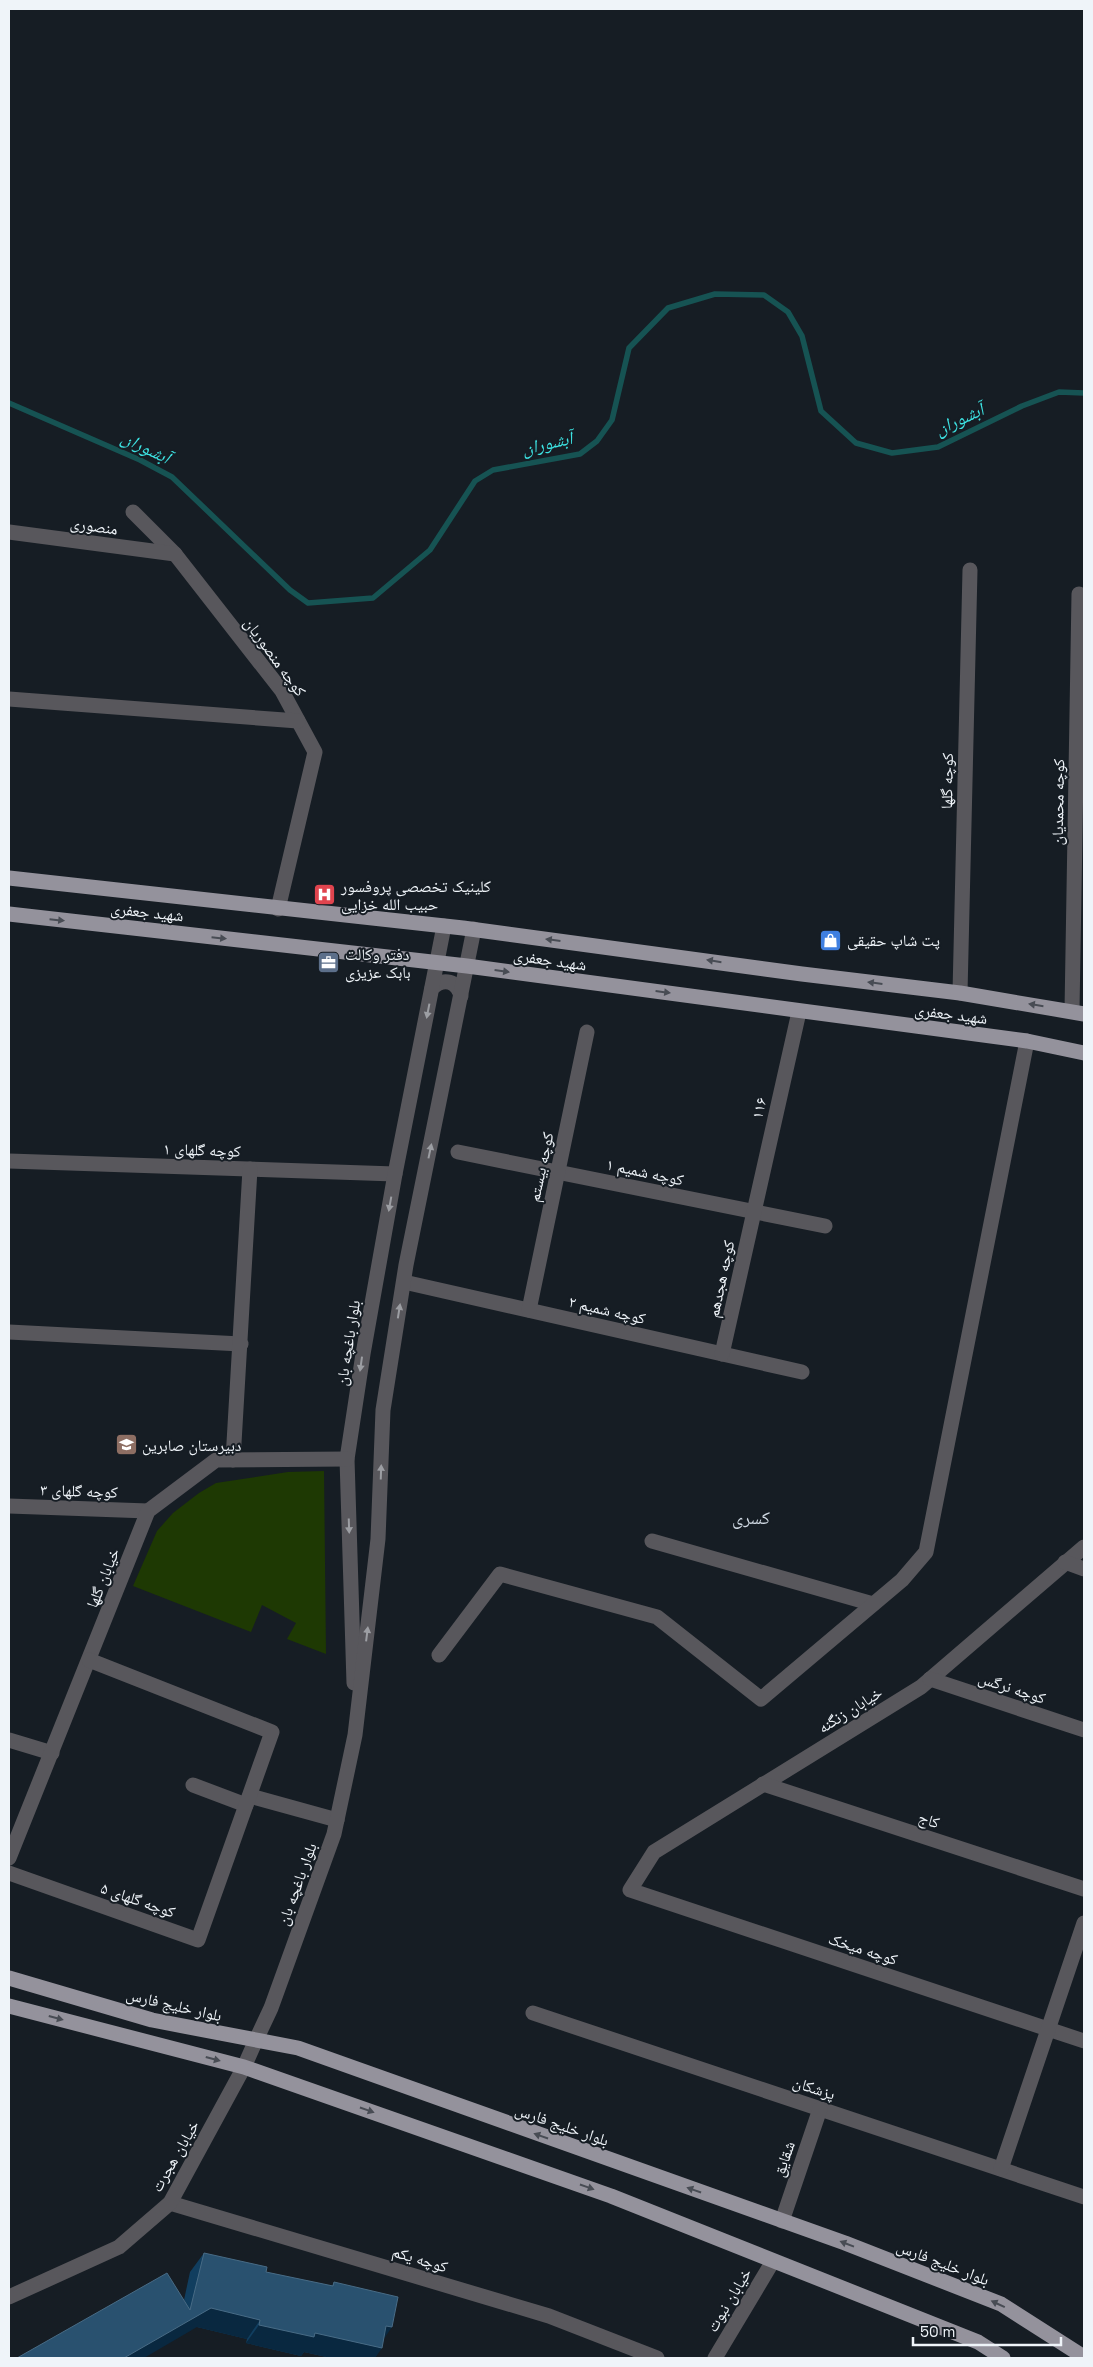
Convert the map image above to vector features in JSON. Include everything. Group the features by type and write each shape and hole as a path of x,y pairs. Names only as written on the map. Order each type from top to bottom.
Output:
{"main road":[{"name":"شهید جعفری","path":"9,878 474,929 802,974 960,993 1078,1012"},
{"name":"شهید جعفری","path":"9,914 467,966 799,1012 1027,1041 1084,1053"},
{"name":"بلوار خلیج فارس","path":"9,1978 152,2020 298,2048 782,2221 1001,2304 1084,2357"},
{"path":"9,2006 244,2067 611,2196 978,2342 1003,2358"}],"street":[{"name":"کوچه منصوریان","path":"133,512 175,554 282,691 315,752 278,909"},
{"name":"منصوری","path":"9,532 175,554"},
{"name":"کوچه گلها","path":"960,993 970,570"},
{"name":"کوچه محمدیان","path":"1078,1012 1079,594"},
{"path":"9,699 298,721"},
{"name":"بلوار باغچه بان","path":"355,1735 347,1459 363,1354 395,1174 444,926"},
{"name":"بلوار باغچه بان","path":"244,2067 274,1999 331,1843 355,1735 378,1539 384,1410 404,1282 474,929"},
{"path":"432,988 438,983 446,981 454,983 459,988 461,996"},
{"name":"۱۱۶","path":"753,1212 799,1012"},
{"name":"کوچه بیستم","path":"529,1310 587,1032"},
{"path":"439,1655 500,1574 657,1616 761,1699 902,1580 926,1552 1027,1041"},
{"name":"کوچه شمیم ۱","path":"458,1152 825,1226"},
{"name":"کوچه گلهای ۱","path":"9,1161 395,1174"},
{"path":"233,1460 250,1169"},
{"name":"کوچه هجدهم","path":"722,1354 753,1212"},
{"name":"کوچه شمیم ۲","path":"404,1282 802,1372"},
{"path":"9,1332 241,1344"},
{"path":"148,1511 216,1460 347,1459"},
{"name":"کوچه گلهای ۳","path":"9,1506 148,1511"},
{"name":"خیابان گلها","path":"9,1858 148,1511"},
{"path":"652,1541 873,1604"},
{"name":"خیابان زنگنه","path":"630,1890 654,1852 930,1679 1084,1547"},
{"path":"1065,1562 1084,1569"},
{"path":"89,1660 272,1732 248,1800"},
{"name":"کوچه نرگس","path":"930,1679 1084,1730"},
{"path":"9,1740 52,1753"},
{"name":"کاج","path":"763,1784 1084,1889"},
{"path":"192,1785 337,1820"},
{"name":"کوچه گلهای ۵","path":"9,1873 198,1940 248,1800"},
{"name":"کوچه میخک","path":"630,1890 1084,2041"},
{"path":"1001,2169 1084,1923"},
{"name":"پزشکان","path":"533,2013 1084,2197"},
{"name":"خیابان هجرت","path":"9,2297 119,2247 170,2203 244,2067"},
{"name":"شقایق","path":"782,2221 820,2109"},
{"name":"کوچه یکم","path":"170,2203 549,2316 657,2358"},
{"name":"خیابان نبوت","path":"715,2358 774,2260"}],"green space":[{"path":"324,1471 326,1654 287,1639 296,1623 262,1605 251,1632 133,1586 157,1531 173,1513 199,1493 216,1483 288,1472"}],"building":[{"path":"204,2253 267,2267 266,2272 333,2286 334,2282 398,2297 392,2327 386,2326 382,2348 315,2333 314,2337 259,2325 260,2320 211,2308 124,2358 17,2358 167,2273 190,2310"}],"waterway":[{"name":"آبشوران","path":"9,403 140,460 172,477 290,590 308,603 373,598 430,550 475,481 493,470 580,454 597,441 612,420 629,348 668,308 715,294 764,295 788,312 802,336 821,411 856,443 892,453 938,447 1022,406 1059,392 1084,393"}],"place":[{"name":"کلینیک تخصصی پروفسور حبیب الله خزایی","path":"325,895"},
{"name":"پت شاپ حقیقی","path":"831,940"},
{"name":"دفتر وکالت بابک عزیزی","path":"329,963"},
{"name":"دبیرستان صابرین","path":"126,1445"}],"district":[{"name":"کسری","path":"751,1517"}]}
